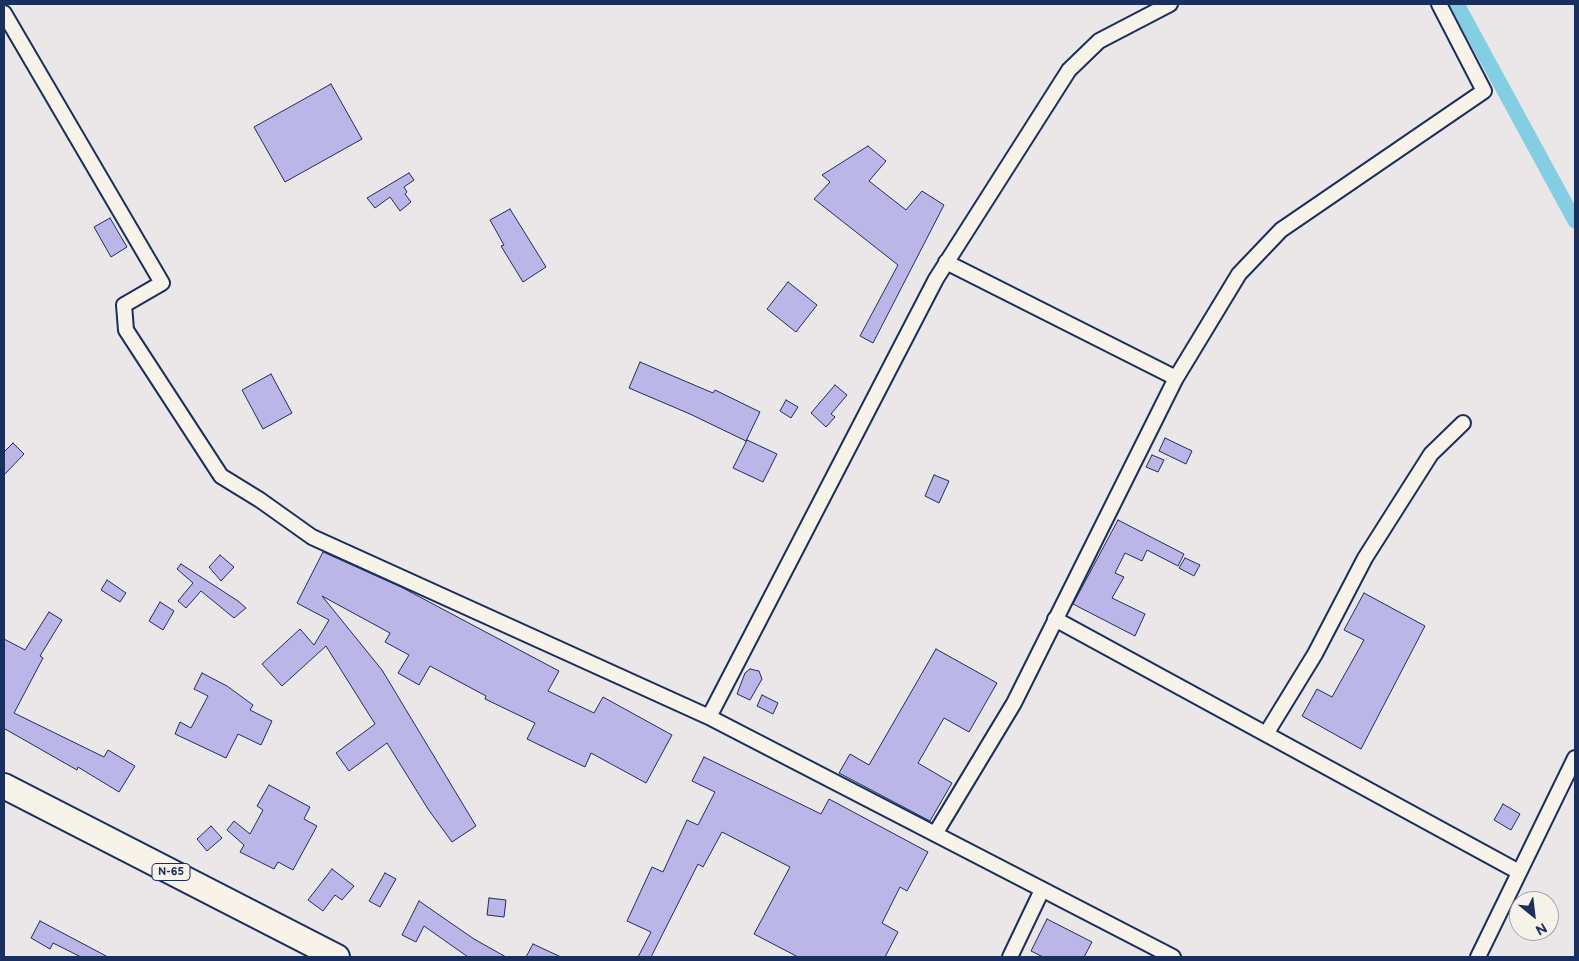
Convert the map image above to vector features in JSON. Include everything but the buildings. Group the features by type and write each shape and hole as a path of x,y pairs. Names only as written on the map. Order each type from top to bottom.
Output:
{"highway":[{"name":"N-65","path":"4,786 337,957"}],"street":[{"path":"709,717 931,287 1069,70 1099,41 1170,4"},
{"path":"934,834 1014,703 1176,378 1239,274 1281,230 1484,91 1439,4"},
{"path":"4,13 162,283 124,305 126,330 221,476 260,500 312,537 709,717 1173,957"},
{"path":"946,262 1176,378"},
{"path":"1266,734 1315,654 1365,558 1431,454 1463,423"},
{"path":"1055,619 1519,872"},
{"path":"1478,957 1575,758"},
{"path":"1010,957 1042,890"}],"waterway":[{"path":"1457,4 1575,221"}]}
